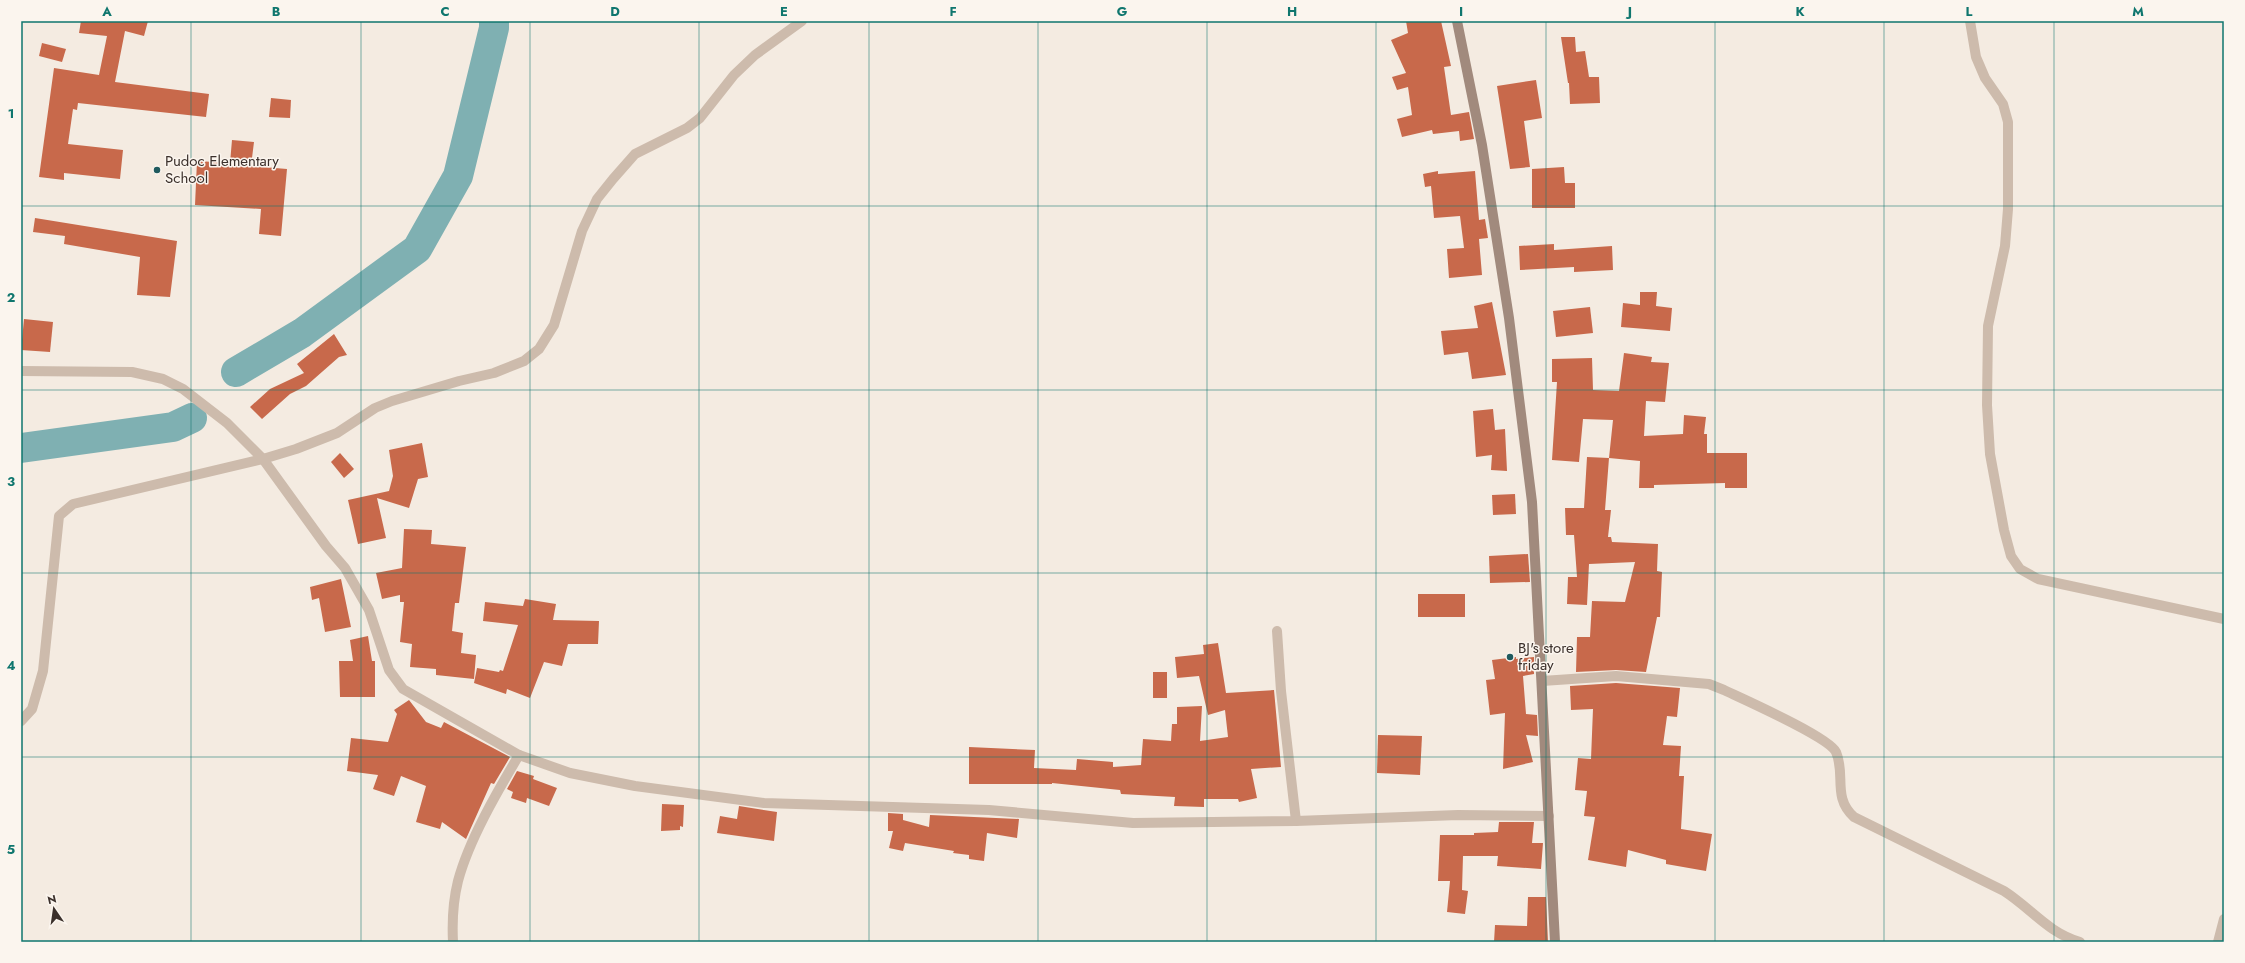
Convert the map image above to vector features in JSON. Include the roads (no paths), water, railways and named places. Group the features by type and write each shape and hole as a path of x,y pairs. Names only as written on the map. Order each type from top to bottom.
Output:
{"main road":[{"path":"1457,21 1482,145 1512,341 1532,502 1555,942"}],"street":[{"path":"21,721 32,709 43,671 59,516 73,504 263,459 337,433 375,408 392,401 511,368 539,349 554,325 582,231 597,199 613,179 635,154 686,128 700,118 734,75 756,55 802,21"},
{"path":"1970,21 1976,58 1985,78 2003,104 2008,122 2008,209 2005,246 1988,326 1987,405 1990,454 2004,530 2011,556 2020,569 2038,579 2224,619"},
{"path":"21,371 132,372 163,379 183,389 205,405 227,423 263,459 326,546 345,568 355,583 369,610 389,670 403,689 519,755 570,773 628,784 764,803 989,810 1133,823 1296,821 1458,815 1549,816"},
{"path":"1276,631 1296,821"},
{"path":"1542,681 1616,676 1657,679 1709,684 1744,699 1815,735 1835,750 1838,758 1842,800 1846,810 1854,817 2004,891 2056,933 2080,942"},
{"path":"452,942 452,919 458,883 465,858 497,792 519,755"},
{"path":"2218,942 2224,919"}],"waterway":[{"path":"236,372 302,333 417,249 458,176 494,28 494,21"},
{"path":"21,448 173,427 192,418"}],"place":[{"name":"Pudoc Elementary School","path":"157,170"},
{"name":"BJ's store friday","path":"1510,657"}]}
